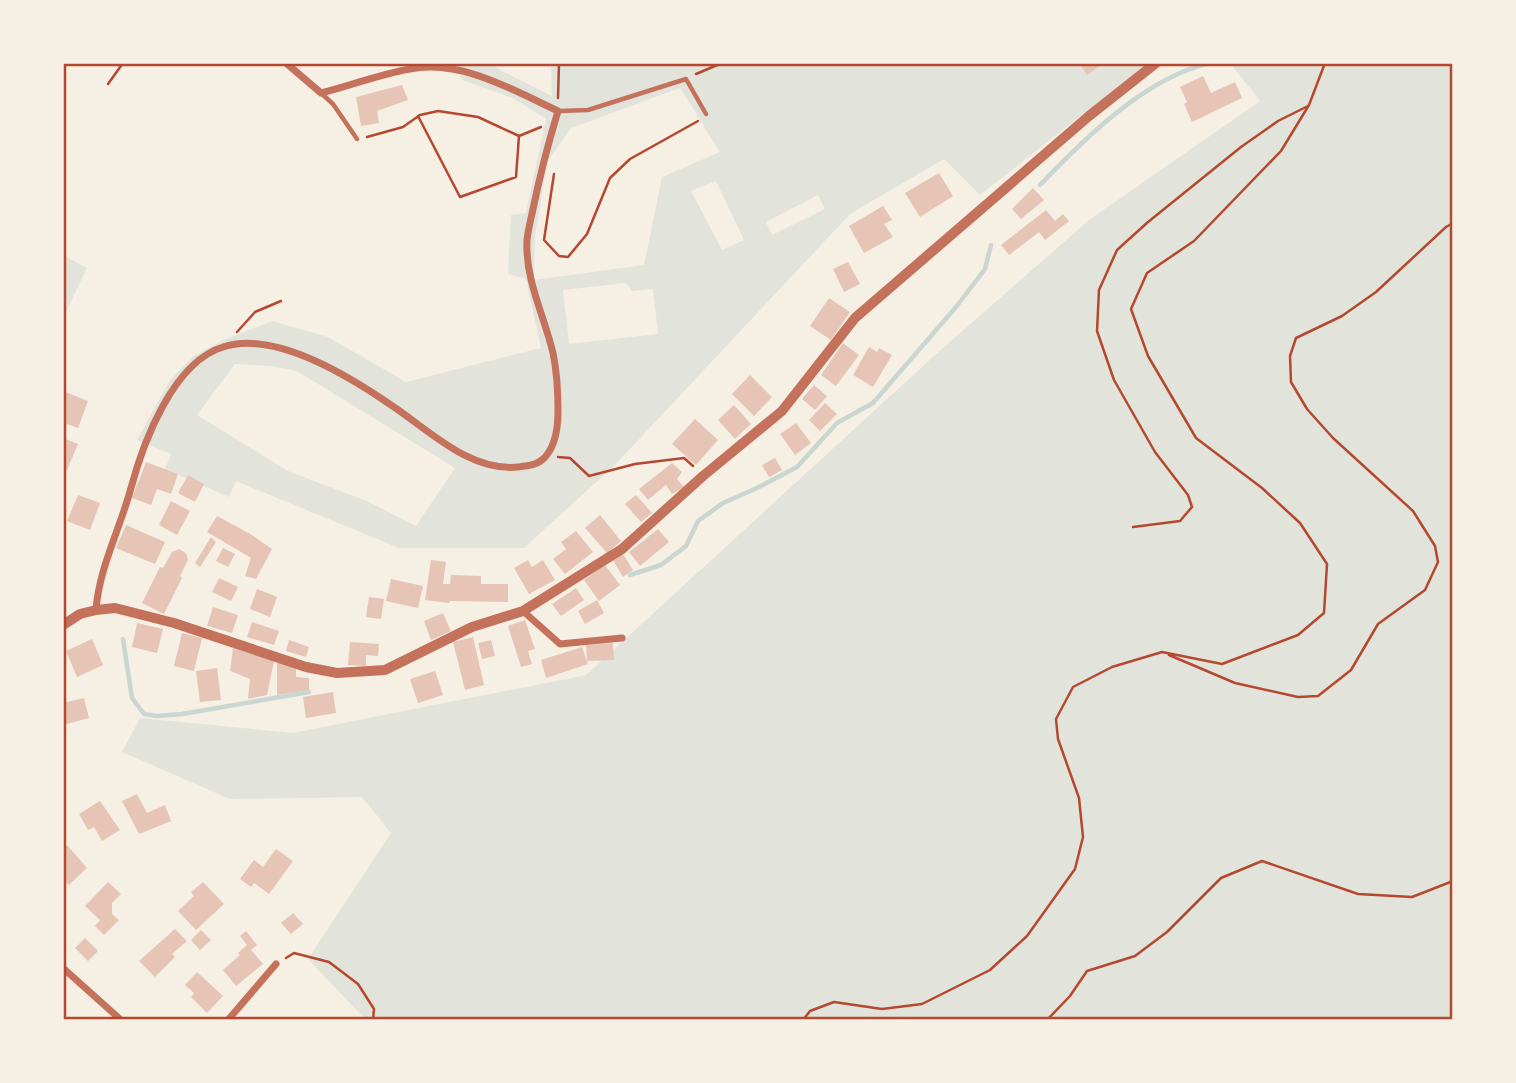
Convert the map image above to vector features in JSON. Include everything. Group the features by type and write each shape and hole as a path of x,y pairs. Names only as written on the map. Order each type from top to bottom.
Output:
{"street":[{"path":"96,610 98,585 147,441 176,384 199,360 226,346 246,344 274,347 309,356 387,401 458,451 480,463 503,469 539,463 547,456 555,438 558,425 558,393 553,353 533,288 527,239 543,159 558,111 473,74 447,68 410,68 321,93 286,63"},
{"path":"63,625 80,614 115,608 174,624 306,667 337,673 385,670 472,627 523,611 622,549 704,475 782,411 855,318 1089,116 1156,63"},
{"path":"523,611 560,644 622,638"},
{"path":"228,1020 276,964"},
{"path":"63,968 121,1020"}],"lane":[{"path":"558,111 587,110 686,79 706,114"},
{"path":"321,93 333,104 357,139"}],"path":[{"path":"108,84 123,63"},
{"path":"558,111 559,63"},
{"path":"686,79 722,63"},
{"path":"803,1020 810,1011 834,1002 882,1009 922,1004 990,970 1027,936 1075,869 1083,837 1079,798 1058,739 1056,719 1073,687 1112,667 1163,652 1222,664 1298,635 1324,613 1327,564 1300,523 1262,488 1196,438 1149,356 1130,309 1147,273 1194,241 1281,151 1309,105 1325,63"},
{"path":"1133,527 1180,521 1192,507 1188,495 1154,452 1114,380 1097,331 1100,290 1117,250 1148,222 1251,140 1278,121 1309,105"},
{"path":"357,139 403,127 418,116 439,111 478,117 519,136 554,122"},
{"path":"555,171 544,240 559,256 568,257 587,234 610,178 630,159 673,133 690,127 706,114"},
{"path":"418,116 460,197 516,177 519,136"},
{"path":"1163,652 1235,684 1298,698 1318,696 1351,670 1378,624 1425,590 1438,562 1435,547 1413,512 1342,446 1307,409 1291,382 1290,356 1296,338 1342,316 1365,300 1453,223"},
{"path":"226,346 255,312 281,301"},
{"path":"547,456 570,458 589,476 635,464 684,458"},
{"path":"1047,1020 1070,996 1087,971 1135,956 1167,932 1222,878 1262,861 1359,894 1412,897 1453,881"},
{"path":"276,964 294,953 329,962 358,984 374,1009 373,1020"}],"shaded area":[{"path":"454,63 493,63 498,69 552,96 551,63 1148,63 980,195 944,159 850,214 615,465 524,548 399,548 236,481 229,497 165,469 171,454 137,440 170,380 194,356 226,339 272,321 328,337 406,382 541,348 526,279 508,274 511,215 526,213 546,119 513,98 462,80","holes":["680,88 720,152 662,177 644,265 534,280 535,236 547,162 571,128","716,181 744,240 722,250 691,191","818,195 825,209 772,235 766,222","626,283 632,291 653,289 658,334 569,344 563,290","235,364 297,371 455,468 416,526 367,501 288,471 197,415"]},
{"path":"1230,63 1453,63 1453,1020 363,1020 308,959 391,833 362,797 230,799 122,752 140,718 293,733 586,675 935,355 1089,220 1260,101"},
{"path":"63,255 87,268 63,318"}],"building":[{"path":"1079,63 1104,63 1087,75"},
{"path":"1203,76 1211,93 1235,82 1242,98 1192,122 1180,87"},
{"path":"402,85 408,100 377,111 379,123 361,126 356,97"},
{"path":"939,173 953,196 920,217 905,193"},
{"path":"1033,188 1044,200 1021,219 1012,209"},
{"path":"883,206 892,220 884,224 893,237 864,253 849,226"},
{"path":"1046,210 1055,221 1063,214 1069,221 1045,240 1039,232 1009,255 1001,245"},
{"path":"848,262 860,284 844,292 833,269"},
{"path":"829,298 850,312 831,340 810,326"},
{"path":"843,343 859,355 836,386 821,375"},
{"path":"869,347 877,352 879,348 892,355 873,387 853,375"},
{"path":"750,375 772,397 754,416 732,394"},
{"path":"814,385 827,396 815,410 802,399"},
{"path":"63,391 88,401 78,428 67,424 63,432"},
{"path":"825,403 837,414 820,431 809,420"},
{"path":"734,405 751,424 735,439 718,420"},
{"path":"695,419 718,440 696,465 672,444"},
{"path":"796,423 811,443 795,455 780,434"},
{"path":"63,438 78,444 67,470 63,468"},
{"path":"775,458 782,470 769,477 762,465"},
{"path":"146,462 178,474 171,494 157,489 151,505 132,498"},
{"path":"672,463 682,472 677,479 684,487 672,494 666,485 648,500 639,489"},
{"path":"188,475 204,484 195,502 178,493"},
{"path":"78,495 100,503 90,530 67,521"},
{"path":"636,495 652,513 641,522 625,504"},
{"path":"171,501 190,511 177,535 159,525"},
{"path":"600,515 621,541 607,553 585,528"},
{"path":"217,516 272,549 256,579 245,576 251,558 207,532"},
{"path":"126,525 165,542 155,564 116,548"},
{"path":"658,529 669,542 640,566 629,552"},
{"path":"576,531 593,552 565,574 553,559 566,549 561,542"},
{"path":"211,537 216,542 200,567 195,563"},
{"path":"223,548 235,554 228,567 216,561"},
{"path":"179,549 186,553 188,560 164,614 142,603 160,567 163,568 172,552"},
{"path":"623,554 633,570 623,577 613,560"},
{"path":"431,560 446,562 443,584 450,584 451,575 481,576 481,584 508,584 508,602 449,603 425,600"},
{"path":"528,560 532,567 543,560 555,580 529,594 514,568"},
{"path":"605,565 620,585 599,601 584,580"},
{"path":"219,578 238,587 231,601 212,592"},
{"path":"391,579 423,586 418,608 386,601"},
{"path":"576,588 584,600 561,616 552,604"},
{"path":"257,589 277,597 270,617 250,609"},
{"path":"369,597 384,599 381,619 366,617"},
{"path":"597,600 604,613 585,624 578,611"},
{"path":"213,607 238,615 232,633 207,626"},
{"path":"443,613 451,631 431,640 424,621"},
{"path":"525,620 535,649 528,651 532,664 521,667 508,626"},
{"path":"252,622 279,631 274,645 247,637"},
{"path":"137,623 163,629 157,653 132,647"},
{"path":"182,633 202,638 194,671 174,666"},
{"path":"473,637 484,685 465,690 453,642"},
{"path":"92,639 103,665 77,677 66,651"},
{"path":"289,640 309,647 306,657 286,651"},
{"path":"491,640 495,656 482,659 478,643"},
{"path":"350,642 379,644 378,656 366,655 366,666 348,665"},
{"path":"613,643 614,660 587,661 586,645"},
{"path":"582,647 588,664 546,678 541,660"},
{"path":"233,648 274,661 267,695 248,699 250,679 230,671"},
{"path":"277,662 296,667 296,677 309,678 309,690 277,695"},
{"path":"217,668 221,700 200,702 196,671"},
{"path":"435,671 443,695 418,703 410,679"},
{"path":"333,692 336,713 306,718 303,697"},
{"path":"84,698 89,718 63,725 63,703"},
{"path":"137,794 147,813 165,805 171,821 139,834 122,801"},
{"path":"100,801 120,830 102,841 94,827 88,830 79,814"},
{"path":"67,845 87,868 69,885 63,879 63,849"},
{"path":"276,849 293,861 269,894 254,883 251,887 240,879 254,860 263,867"},
{"path":"108,882 121,894 112,903 112,914 119,920 104,935 95,926 100,920 85,906"},
{"path":"203,882 224,904 196,930 178,911 194,896 191,892"},
{"path":"293,913 303,924 291,934 281,923"},
{"path":"175,929 187,941 172,954 175,957 155,977 139,961"},
{"path":"201,930 211,940 200,950 191,940"},
{"path":"246,931 257,945 251,950 263,964 236,986 223,970 247,945 240,936"},
{"path":"85,938 98,951 88,961 75,948"},
{"path":"197,972 223,996 207,1013 191,997 194,993 185,985"}],"waterway":[{"path":"1040,185 1076,148 1140,95 1187,70 1211,63"},
{"path":"630,575 661,565 686,546 698,521 723,503 797,467 837,423 873,403 956,307 985,269 991,245"},
{"path":"123,639 132,698 144,714 182,714 309,692"}]}
